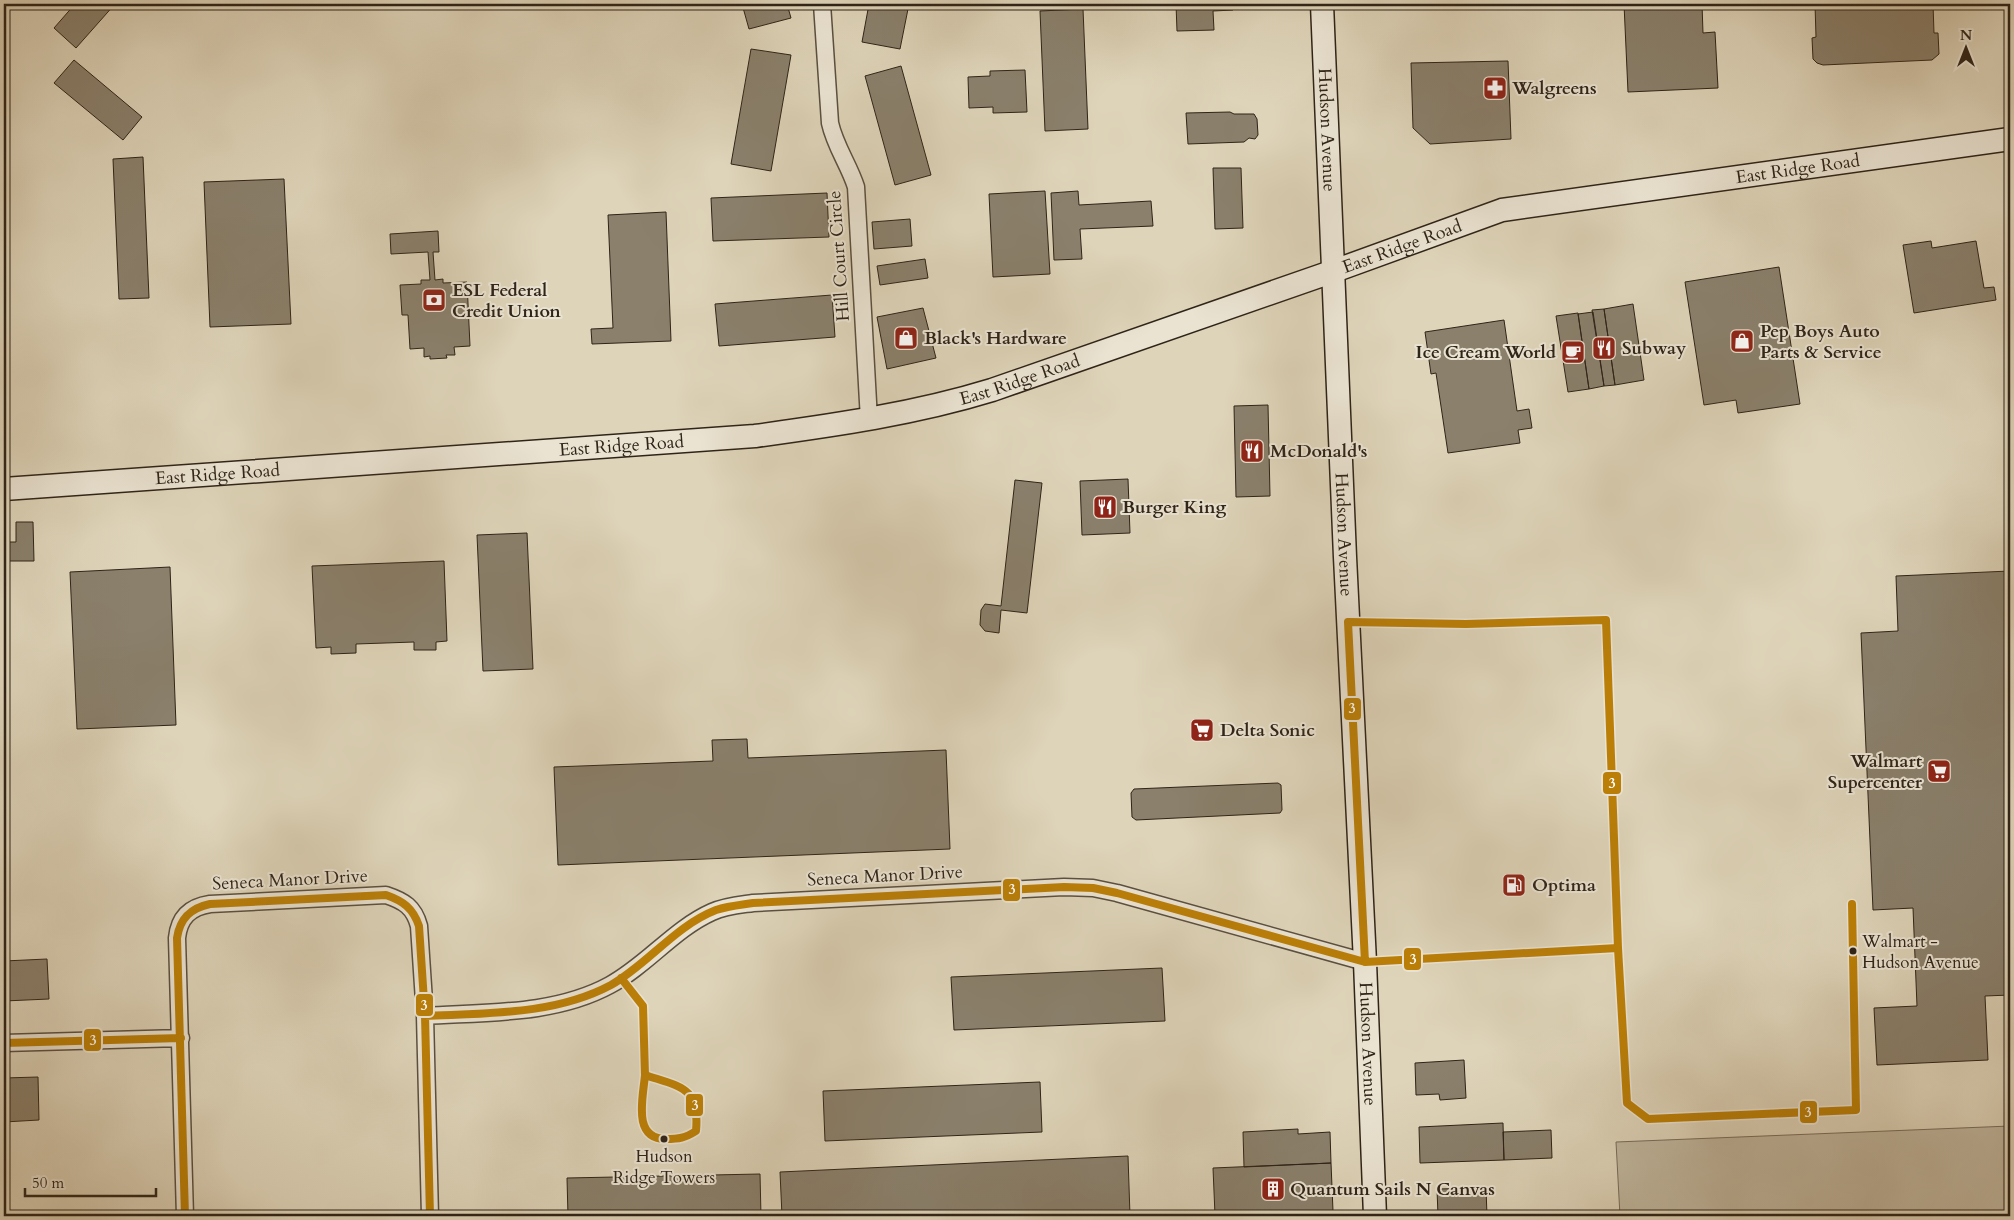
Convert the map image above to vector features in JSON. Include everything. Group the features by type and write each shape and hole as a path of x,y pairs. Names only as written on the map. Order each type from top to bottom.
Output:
{"main road":[{"name":"Hudson Avenue","path":"1322,4 1345,556 1366,962 1375,1216"},
{"name":"East Ridge Road","path":"4,489 755,436 869,420 939,405 992,390 1514,207 2010,139"}],"street":[{"name":"Hill Court Circle","path":"822,4 830,123 833,139 856,187 869,420"},
{"name":"Seneca Manor Drive","path":"425,1016 538,1008 583,998 621,978 688,927 711,912 753,902 1055,888 1093,888 1366,962"},
{"name":"Seneca Manor Drive","path":"185,1216 178,929 180,922 188,912 210,904 386,895 407,904 414,912 419,926 425,1016 430,1216"},
{"path":"4,1043 181,1038"}],"shaded area":[{"path":"2010,1126 2010,1216 1620,1216 1616,1142"}],"building":[{"path":"75,4 115,4 76,48 54,28"},
{"path":"742,4 787,4 791,18 749,29"},
{"path":"869,4 909,4 900,49 862,42"},
{"path":"1176,4 1233,4 1233,10 1213,11 1214,30 1177,31"},
{"path":"1624,4 1702,4 1703,33 1715,32 1718,88 1628,92"},
{"path":"1815,4 1933,4 1934,33 1938,33 1939,54 1932,60 1823,65 1817,63 1813,59 1812,38 1816,37"},
{"path":"1083,9 1088,129 1045,131 1040,11"},
{"path":"751,49 791,55 771,171 731,164"},
{"path":"74,60 142,117 123,140 54,83"},
{"name":"Walgreens","path":"1508,61 1511,139 1430,144 1413,128 1411,63"},
{"path":"901,66 931,175 895,185 865,76"},
{"path":"1025,70 1027,112 993,113 993,107 969,108 968,77 990,76 990,71"},
{"path":"1230,112 1234,114 1254,114 1257,119 1258,135 1255,139 1249,138 1244,142 1188,144 1186,113"},
{"path":"143,157 149,298 119,299 113,159"},
{"path":"1213,168 1241,168 1243,228 1215,229"},
{"path":"284,179 291,324 210,327 204,182"},
{"path":"1045,191 1050,274 993,277 989,194"},
{"path":"1078,191 1079,205 1151,201 1153,226 1080,229 1082,259 1054,260 1051,193"},
{"path":"827,193 829,237 713,241 711,198"},
{"path":"666,212 671,341 592,344 591,329 613,328 608,215"},
{"path":"910,219 912,246 874,249 872,222"},
{"name":"ESL Federal Credit Union","path":"438,231 439,252 433,252 435,280 443,279 443,283 467,282 470,346 454,347 455,355 446,355 447,358 430,359 430,356 424,357 424,348 410,349 408,315 402,315 400,285 421,284 421,280 430,280 428,252 391,254 390,234"},
{"path":"1931,241 1932,248 1976,241 1984,288 1994,287 1996,300 1914,313 1903,245"},
{"path":"925,259 928,278 880,285 877,266"},
{"name":"Pep Boys Auto Parts & Service","path":"1779,267 1800,404 1738,413 1736,400 1704,405 1685,282"},
{"path":"832,295 835,337 719,346 715,304"},
{"path":"1633,304 1644,380 1615,385 1604,309"},
{"name":"Black's Hardware","path":"923,308 936,358 887,369 877,317"},
{"name":"Subway","path":"1604,309 1615,385 1604,386 1592,310"},
{"path":"1593,312 1604,386 1589,389 1578,314"},
{"name":"Ice Cream World","path":"1578,313 1589,389 1568,392 1556,316"},
{"path":"1504,320 1517,411 1529,409 1532,428 1518,430 1520,443 1448,453 1436,373 1431,374 1425,332"},
{"name":"McDonald's","path":"1268,405 1270,496 1236,497 1234,406"},
{"name":"Burger King","path":"1128,479 1130,533 1082,535 1080,481"},
{"path":"1015,480 1042,483 1027,613 1001,610 999,633 985,631 980,625 981,610 985,604 1001,606"},
{"path":"16,522 33,522 34,561 4,561 4,542 16,542"},
{"path":"527,533 533,669 483,671 477,535"},
{"path":"444,561 447,641 436,642 436,650 414,650 414,642 356,644 356,653 331,654 331,647 316,648 312,566"},
{"path":"170,567 176,725 77,729 70,572"},
{"name":"Walmart Supercenter","path":"2010,571 2010,995 1985,996 1988,1060 1877,1065 1874,1008 1917,1006 1913,908 1873,910 1861,633 1898,631 1896,576"},
{"path":"747,739 748,758 946,750 950,849 558,865 554,767 713,761 712,740"},
{"path":"1278,783 1281,785 1282,810 1280,813 1136,820 1132,817 1131,793 1134,789"},
{"path":"47,959 49,999 4,1001 4,961"},
{"path":"1162,968 1165,1021 954,1030 951,977"},
{"path":"1464,1060 1466,1098 1440,1100 1439,1094 1416,1095 1415,1063"},
{"path":"38,1077 39,1120 4,1122 4,1078"},
{"path":"1040,1082 1042,1132 825,1141 823,1091"},
{"path":"1503,1123 1504,1160 1420,1163 1419,1127"},
{"path":"1298,1129 1298,1134 1330,1132 1331,1163 1244,1167 1243,1132"},
{"path":"1551,1130 1552,1158 1504,1160 1503,1132"},
{"path":"1128,1156 1130,1216 782,1216 780,1172"},
{"name":"Quantum Sails N Canvas","path":"1331,1163 1333,1211 1215,1215 1213,1168"},
{"path":"760,1174 761,1216 568,1216 567,1178"},
{"path":"1486,1188 1487,1216 1438,1216 1437,1189"}],"transit line":[{"name":"3","path":"1365,962 1348,622 1466,624 1606,620 1618,948 1627,1103 1648,1119 1856,1110 1852,904"},
{"name":"3","path":"425,1016 520,1011 567,1002 589,995 611,985 637,967 675,935 701,917 716,910 753,903 1064,887 1093,888 1365,962 1618,948"},
{"name":"3","path":"185,1216 177,938 178,931 184,920 192,911 210,904 386,895 407,906 414,914 419,926 425,1016 430,1216"},
{"name":"3","path":"621,978 643,1006 645,1075"},
{"name":"3","path":"4,1043 181,1038"},
{"name":"3","path":"645,1075 678,1086 686,1091 695,1105 696,1131 685,1137 671,1139 655,1137 648,1132 642,1116 645,1075"}],"place":[{"name":"Walgreens","path":"1495,88"},
{"name":"ESL Federal Credit Union","path":"434,300"},
{"name":"Black's Hardware","path":"906,338"},
{"name":"Pep Boys Auto Parts & Service","path":"1742,341"},
{"name":"Subway","path":"1604,348"},
{"name":"Ice Cream World","path":"1573,352"},
{"name":"McDonald's","path":"1252,451"},
{"name":"Burger King","path":"1105,507"},
{"name":"Delta Sonic","path":"1202,730"},
{"name":"Walmart Supercenter","path":"1939,771"},
{"name":"Optima","path":"1514,885"},
{"name":"Walmart - Hudson Avenue","path":"1853,951"},
{"name":"Hudson Ridge Towers","path":"664,1139"},
{"name":"Quantum Sails N Canvas","path":"1273,1189"}]}
